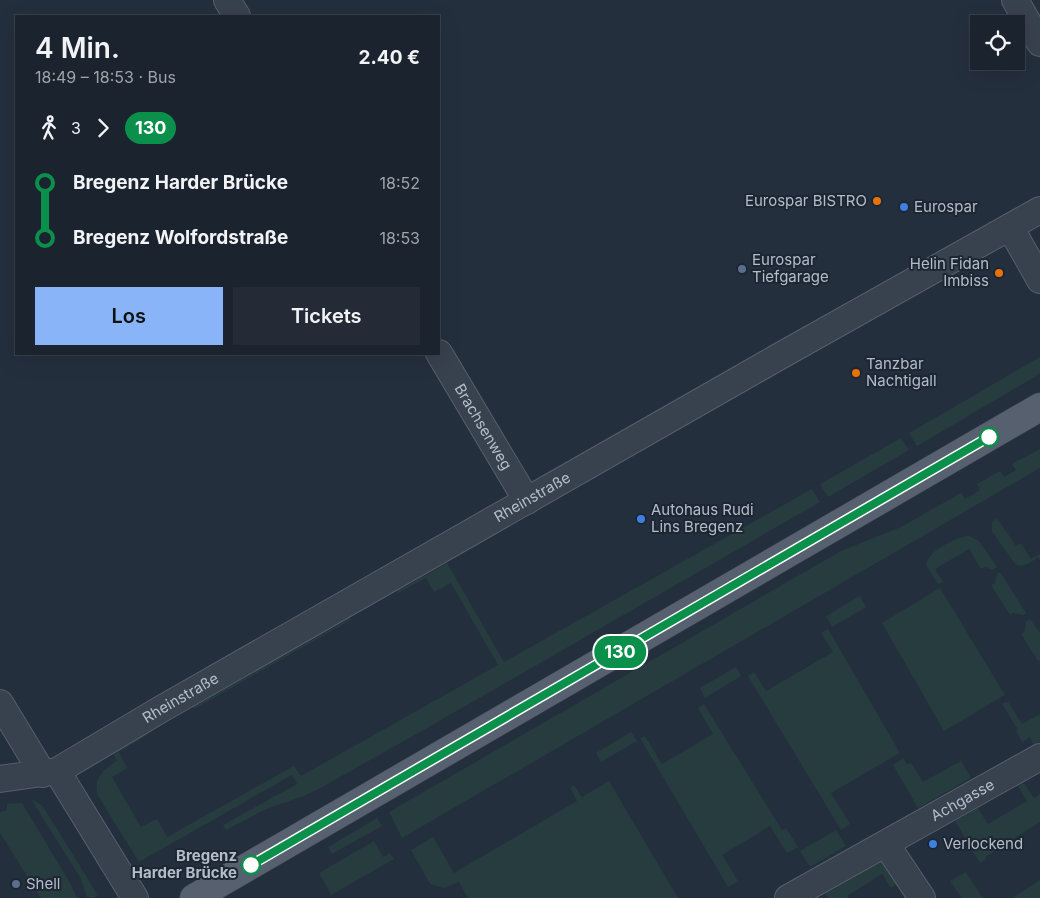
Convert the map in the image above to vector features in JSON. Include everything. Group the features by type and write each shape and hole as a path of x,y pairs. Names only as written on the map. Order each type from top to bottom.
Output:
{"main road":[{"path":"194,898 1040,407"}],"street":[{"path":"227,0 236,15"},
{"path":"1014,0 1040,43"},
{"name":"Rheinstraße","path":"50,772 1040,210"},
{"path":"1010,227 1040,280"},
{"name":"Brachsenweg","path":"440,355 527,501"},
{"path":"0,703 50,772 135,898"},
{"name":"Achgasse","path":"788,898 1040,757"},
{"path":"0,779 50,772"},
{"path":"886,844 922,898"}],"green space":[{"path":"1040,357 1040,373 1038,375 917,446 909,433"},
{"path":"901,438 909,450 828,497 820,484"},
{"path":"1040,449 1040,468 402,838 389,812 841,551 901,527 961,493 965,499 980,490 977,484 1000,471 1004,477 1016,470 1012,464"},
{"path":"812,489 820,502 324,786 304,796 266,809 226,830 223,825 297,784 292,775 139,862 98,796 97,784 100,775 107,767 117,761 113,753 149,734 119,752 127,768 112,777 141,827 157,819 167,837 294,766 301,776 498,665 451,583 434,592 426,578 396,594 398,591 447,563 504,662"},
{"path":"997,518 1016,546 1021,543 1031,559 1040,554 1040,560 1038,557 1030,563 1021,566 1015,564 992,531 992,522"},
{"path":"969,536 979,541 997,567 993,570 985,567 981,569 969,549 935,569 943,582 938,584 926,565 931,555 957,539"},
{"path":"1000,572 1026,613 1023,615 1013,613 1010,615 991,585 995,583 997,574"},
{"path":"940,588 1005,695 944,731 882,623"},
{"path":"860,596 866,607 832,627 826,616"},
{"path":"352,619 194,709 193,707"},
{"path":"1030,619 1040,633 1040,660 1038,661 1021,634 1025,631 1026,621"},
{"path":"828,629 900,753 831,793 850,824 841,830 748,676 754,672 766,691 833,652 821,633"},
{"path":"736,667 741,676 705,698 700,688"},
{"path":"1009,703 1022,724 1040,714 1040,742 1034,745 1030,737 1022,742 1016,731 1018,730 1002,704"},
{"path":"704,704 782,830 786,828 798,847 787,853 770,826 722,855 738,881 728,887 640,738 645,736 662,764 713,734 698,708"},
{"path":"631,732 637,741 601,762 596,753"},
{"path":"903,758 907,764 911,763 923,782 961,761 971,778 918,808 893,765"},
{"path":"609,781 678,898 468,898 459,882 444,888 430,884 411,850 433,837 454,873 577,801 570,788 574,785 582,797"},
{"path":"1024,783 1034,798 1040,794 1040,822 985,857 986,859 980,863 955,821 978,808 988,824 1027,801 1018,786"},
{"path":"31,799 42,805 96,892 97,895 94,898 87,897 81,879"},
{"path":"22,803 77,898 41,898 0,833 0,812 7,810 7,804"},
{"path":"377,818 382,826 332,854 328,847"},
{"path":"836,830 846,846 810,867 800,851"},
{"path":"374,841 383,857 390,853 394,859 331,895 319,873"},
{"path":"882,860 899,883 891,888 882,874 847,896 848,898 828,898 825,893"},
{"path":"966,872 983,898 962,898 950,881"},
{"path":"1040,880 1040,898 1012,898"}],"bus line":[{"name":"130","path":"251,865 989,437"}],"place":[{"name":"Eurospar BISTRO","path":"877,201"},
{"name":"Eurospar","path":"904,207"},
{"name":"Eurospar Tiefgarage","path":"742,269"},
{"name":"Helin Fidan Imbiss","path":"999,273"},
{"name":"Tanzbar Nachtigall","path":"856,373"},
{"name":"Autohaus Rudi Lins Bregenz","path":"641,519"},
{"name":"Verlockend","path":"933,844"},
{"name":"Bregenz Harder Brücke","path":"251,865"},
{"name":"Shell","path":"16,884"}]}
